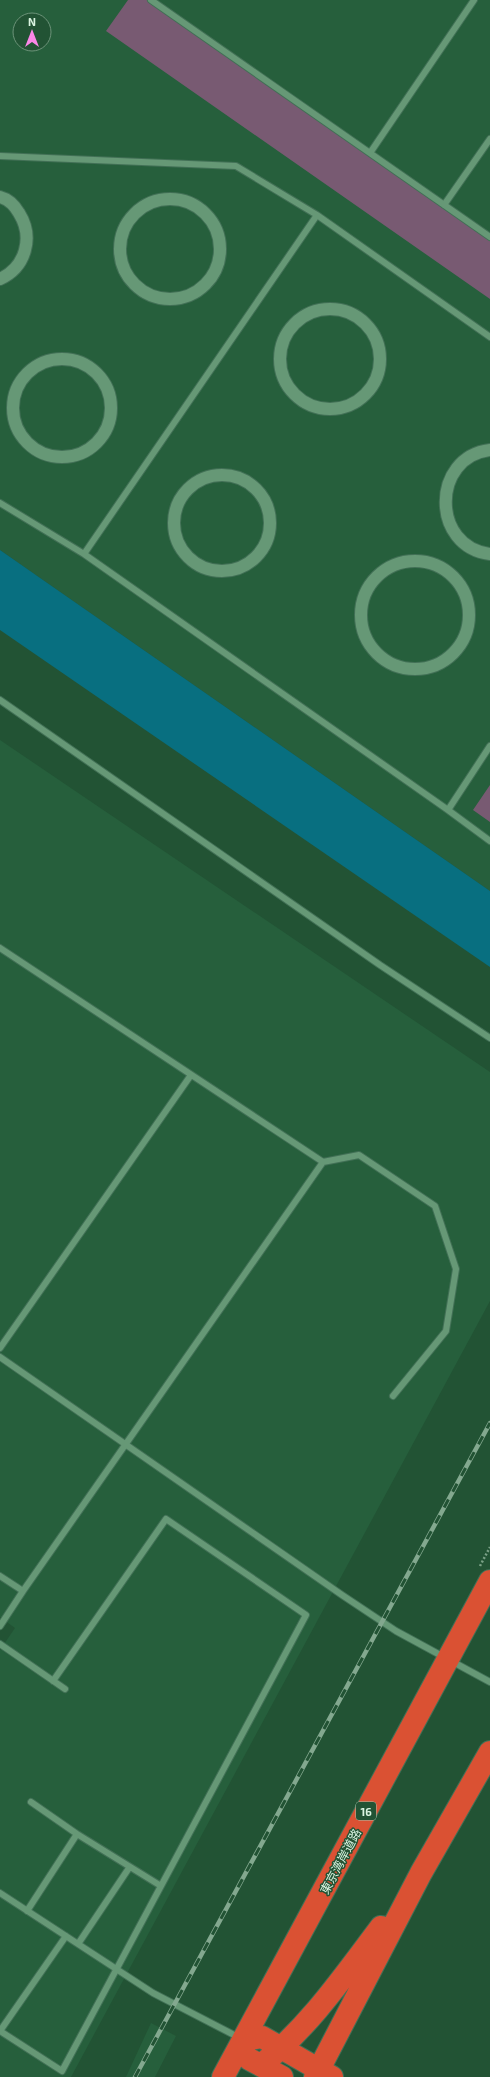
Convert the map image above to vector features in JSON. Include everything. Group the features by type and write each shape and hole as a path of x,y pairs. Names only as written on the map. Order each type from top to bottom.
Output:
{"highway":[{"name":"東京湾岸道路","path":"223,2077 490,1581"},
{"path":"317,2071 421,1873 490,1752"},
{"path":"261,2065 282,2049 298,2034 340,1982 421,1873"},
{"path":"262,2037 317,2071 282,2077 249,2059 244,2040 262,2037"}],"street":[{"path":"0,197 16,208 24,221 28,235 26,250 19,264 8,275 0,279"},
{"path":"165,199 183,200 199,208 211,220 219,236 220,254 217,267 208,282 195,293 182,298 164,299 148,294 137,288 126,274 120,258 119,244 124,228 134,213 148,203 165,199"},
{"path":"326,309 344,311 359,318 369,327 377,342 380,359 379,372 372,388 360,400 348,406 330,409 313,406 303,402 290,390 282,374 280,361 282,344 290,328 309,314 326,309"},
{"path":"65,358 82,363 96,372 103,381 111,402 111,413 106,429 93,446 77,454 61,457 47,454 32,446 20,434 13,412 14,395 22,379 33,368 48,360 65,358"},
{"path":"490,450 482,451 469,457 456,469 447,486 444,504 448,520 457,536 471,548 490,554"},
{"path":"219,475 235,476 253,486 264,499 270,515 270,529 265,545 249,564 233,570 217,572 201,567 180,550 174,534 173,517 182,496 189,487 202,478 219,475"},
{"path":"417,560 436,564 452,574 463,587 470,605 468,630 460,647 450,658 433,667 407,669 389,663 374,651 368,643 361,626 361,606 365,593 376,577 398,562 417,560"}],"lane":[{"path":"151,0 490,237"},
{"path":"370,153 474,0"},
{"path":"444,205 490,139"},
{"path":"0,156 236,166 317,215 490,337"},
{"path":"84,554 317,215"},
{"path":"0,503 84,554 490,841"},
{"path":"0,700 380,965 490,1038"},
{"path":"448,810 490,746"},
{"path":"0,948 322,1162 359,1155 435,1206 456,1269 446,1331 393,1396"},
{"path":"0,1348 191,1075"},
{"path":"0,1626 23,1590 126,1445 322,1162"},
{"path":"0,1357 396,1631 490,1682"},
{"path":"53,1681 166,1519 306,1615 62,2071 0,2031 66,1936"},
{"path":"0,1576 23,1590"},
{"path":"0,1644 65,1689"},
{"path":"32,1802 129,1868 161,1886"},
{"path":"27,1911 77,1834"},
{"path":"78,1944 129,1868"},
{"path":"0,1893 174,2005 244,2040"}],"shaded area":[{"path":"0,0 490,0 490,891 0,550"},
{"path":"128,0 147,0 490,237 490,299 106,31"},
{"path":"0,740 490,1072 490,1301 71,2077 0,2077 0,1650 15,1628 0,1617"},
{"path":"490,785 490,822 473,810"},
{"path":"151,2023 176,2036 155,2077 126,2077"}],"water":[{"path":"0,550 490,891 490,967 0,630"}],"railway":[{"path":"135,2077 490,1423"}]}
